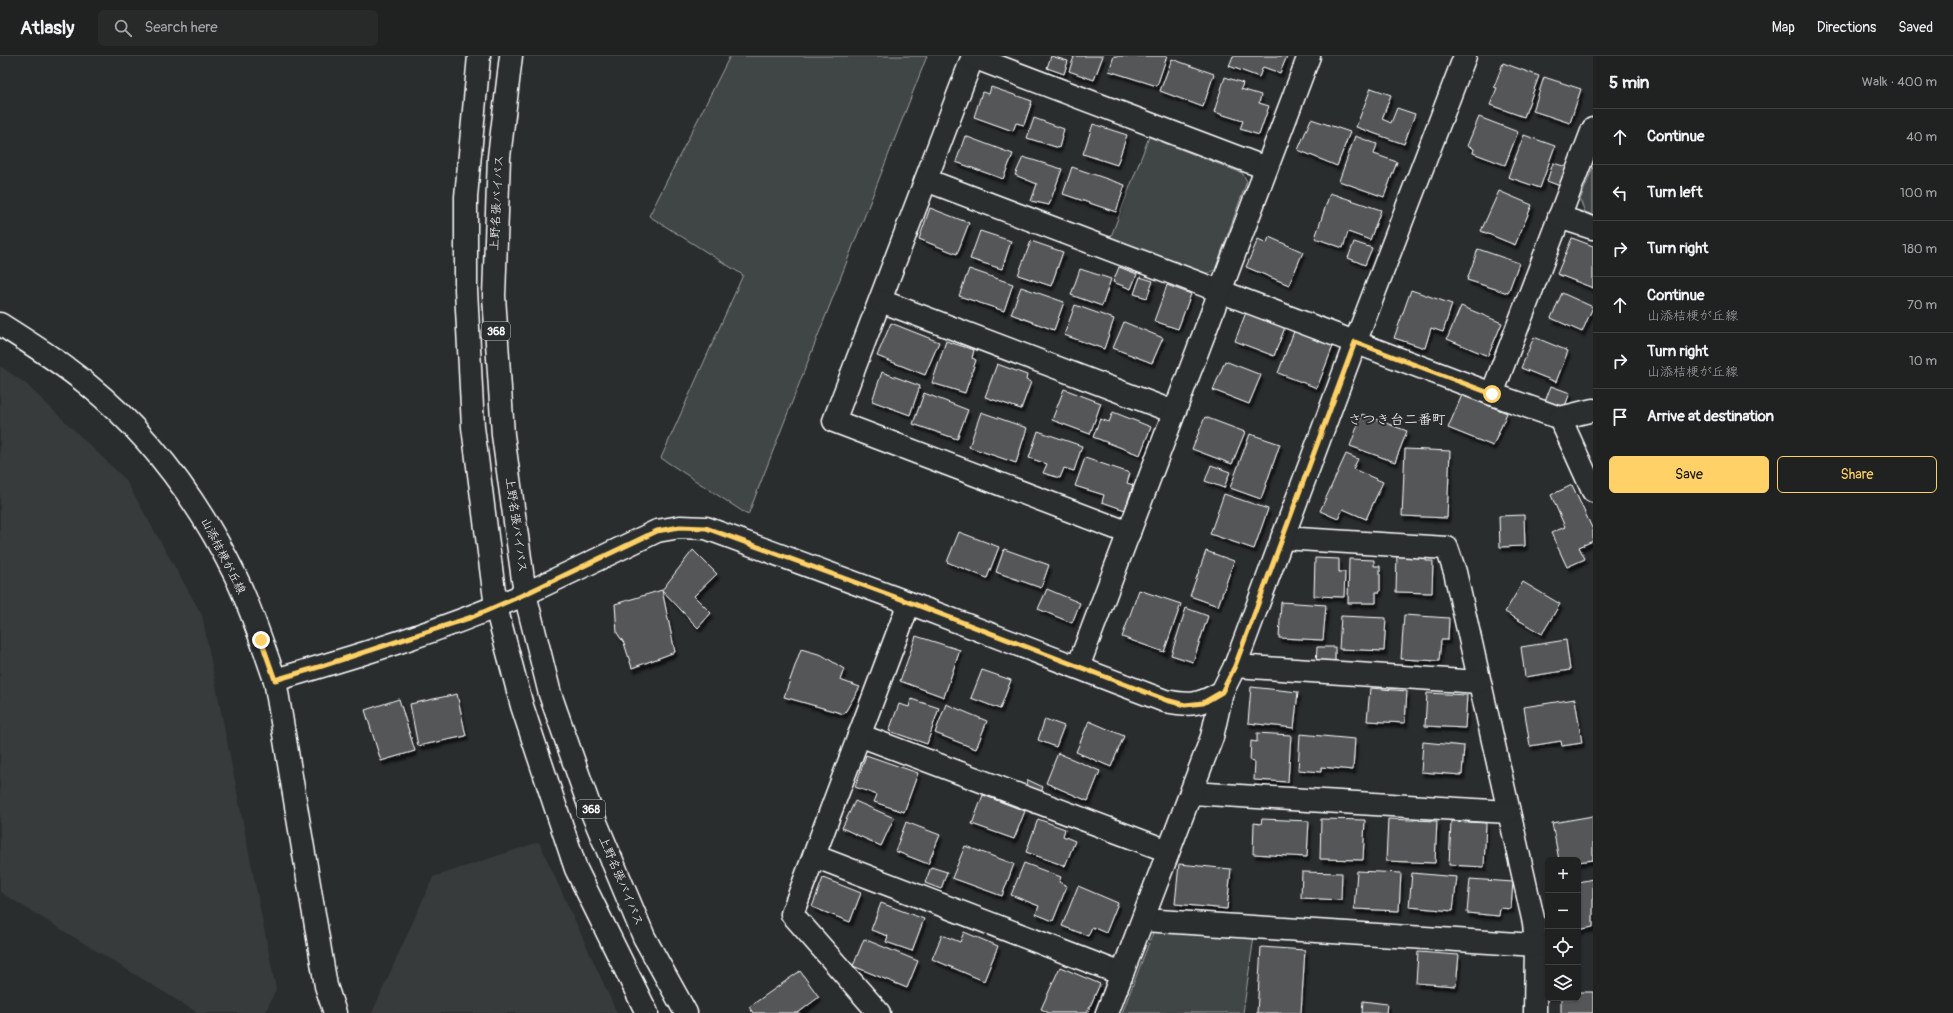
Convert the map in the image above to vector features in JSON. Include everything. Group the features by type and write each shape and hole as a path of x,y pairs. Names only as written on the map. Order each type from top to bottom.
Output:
{"main road":[{"name":"368","path":"478,56 466,197 466,289 473,428 496,607 522,706 576,869 647,1013"},
{"name":"上野名張バイパス","path":"511,56 499,157 494,296 503,435 525,594 550,694 590,808 644,937 686,1013"},
{"path":"1129,533 834,421 881,301 973,56 1266,168"},
{"path":"1078,667 1309,56"},
{"path":"1107,1013 1212,737 1222,692 1235,666 1355,342 1465,56"},
{"path":"1492,394 1593,129"},
{"path":"926,180 1492,394 1560,418 1593,410"},
{"path":"1559,217 1593,228"},
{"path":"881,301 1174,412"},
{"name":"山添桔梗が丘線","path":"0,324 50,356 88,384 128,421 172,471 200,510 236,576 275,680 326,986 335,1013"},
{"path":"1560,418 1593,491"},
{"path":"275,680 464,620 525,594 657,531 680,527 706,528 716,531 909,602 1166,700 1185,705 1203,703 1222,692"},
{"path":"1282,538 1447,548 1455,572 1534,924 1536,945 1535,1013"},
{"path":"879,1013 792,914 909,602"},
{"path":"1235,666 1479,682"},
{"path":"859,735 1168,851"},
{"path":"1191,793 1508,812"},
{"path":"814,856 1122,974"},
{"path":"1143,920 1536,945"}],"shaded area":[{"path":"730,56 927,56 748,515 661,458 743,275 649,216"},
{"path":"1149,137 1242,173 1247,181 1215,270 1204,275 1110,239"},
{"path":"1593,167 1593,215 1585,212 1580,200"},
{"path":"0,366 25,383 125,479 202,615 276,989 265,1013 198,1013 0,892"},
{"path":"539,842 617,1013 372,1013 433,877"},
{"path":"1154,930 1254,936 1243,1013 1122,1013"}],"building":[{"path":"1051,56 1068,61 1064,74 1047,68"},
{"path":"1072,56 1103,56 1094,80 1069,71 1074,57"},
{"path":"1114,56 1167,56 1157,86 1109,71"},
{"path":"1233,56 1287,56 1280,73 1263,67 1259,77 1229,66"},
{"path":"1172,59 1214,74 1203,107 1160,91"},
{"path":"1503,63 1539,76 1524,117 1490,105 1497,88 1494,87"},
{"path":"1225,77 1243,83 1241,89 1261,95 1259,103 1269,106 1259,135 1240,129 1243,121 1214,112"},
{"path":"1544,77 1581,89 1570,123 1533,111"},
{"path":"991,87 1032,101 1024,125 1016,123 1013,131 974,117 982,92 989,94"},
{"path":"1371,88 1391,95 1382,119 1391,123 1397,108 1415,114 1404,144 1356,127"},
{"path":"1479,117 1518,132 1505,165 1473,153 1474,149 1467,146"},
{"path":"1034,118 1064,129 1059,148 1027,138"},
{"path":"1311,119 1350,132 1337,166 1298,150"},
{"path":"1093,124 1127,135 1117,165 1083,154"},
{"path":"1524,135 1555,146 1540,188 1508,177"},
{"path":"965,136 1013,154 1003,179 956,162"},
{"path":"1355,136 1377,144 1374,154 1397,162 1384,197 1339,181"},
{"path":"1023,157 1062,169 1049,205 1031,201 1037,184 1015,175"},
{"path":"1553,163 1567,167 1560,186 1547,181"},
{"path":"1072,167 1125,185 1116,212 1063,194"},
{"path":"1499,191 1532,205 1515,245 1481,231"},
{"path":"1330,193 1381,210 1370,240 1348,232 1343,248 1315,238"},
{"path":"930,208 969,223 957,254 919,239"},
{"path":"980,231 1011,241 1002,269 970,259"},
{"path":"1269,237 1303,252 1289,285 1246,267 1258,239 1267,243"},
{"path":"1572,238 1593,246 1593,288 1557,274"},
{"path":"1031,241 1063,252 1051,286 1018,275"},
{"path":"1354,242 1372,248 1365,265 1348,258"},
{"path":"1478,249 1519,263 1508,293 1467,280"},
{"path":"1119,267 1137,274 1131,289 1113,282"},
{"path":"969,269 1013,284 1004,311 959,296"},
{"path":"1080,269 1111,279 1102,306 1071,295"},
{"path":"1140,277 1153,281 1147,298 1134,294"},
{"path":"1167,285 1191,294 1178,329 1154,321"},
{"path":"1021,287 1064,302 1054,330 1011,314"},
{"path":"1411,290 1452,304 1443,332 1431,328 1425,348 1394,338"},
{"path":"1562,293 1593,307 1582,332 1551,318"},
{"path":"1075,305 1114,319 1104,349 1064,335"},
{"path":"1461,306 1502,323 1488,356 1447,339"},
{"path":"1248,307 1287,322 1274,356 1235,341"},
{"path":"1124,322 1163,338 1152,363 1113,348"},
{"path":"891,323 939,342 925,375 877,356"},
{"path":"1296,326 1335,341 1317,388 1278,373"},
{"path":"1534,337 1568,351 1556,382 1521,368"},
{"path":"946,341 974,350 972,358 976,360 965,393 932,383"},
{"path":"1225,361 1261,375 1249,404 1213,390"},
{"path":"997,364 1027,375 1026,380 1031,382 1021,409 985,397"},
{"path":"882,372 920,386 910,415 872,401"},
{"path":"1551,386 1570,393 1563,411 1544,404"},
{"path":"1064,389 1101,403 1090,434 1052,420"},
{"path":"924,393 968,410 957,439 913,424"},
{"path":"1462,395 1507,413 1493,446 1448,428"},
{"path":"981,412 1027,428 1016,463 969,447"},
{"path":"1113,412 1151,427 1140,455 1093,437 1100,419 1109,422"},
{"path":"1362,414 1407,431 1395,462 1350,446"},
{"path":"1205,417 1245,432 1232,464 1192,449"},
{"path":"1038,431 1082,446 1074,471 1064,468 1060,478 1043,473 1047,464 1029,458"},
{"path":"1250,434 1280,444 1261,499 1230,488"},
{"path":"1405,449 1450,451 1447,518 1402,516"},
{"path":"1346,454 1358,459 1353,469 1383,482 1366,519 1343,509 1338,519 1320,511"},
{"path":"1085,458 1130,473 1127,483 1133,485 1125,510 1102,502 1104,495 1075,486"},
{"path":"1211,465 1230,472 1224,488 1205,481"},
{"path":"1572,485 1593,530 1593,541 1579,547 1585,559 1567,567 1551,533 1565,527 1551,495"},
{"path":"1224,494 1268,509 1254,549 1210,534"},
{"path":"1524,515 1525,546 1500,547 1499,516"},
{"path":"959,532 999,547 987,578 947,562"},
{"path":"1004,549 1049,565 1041,588 996,572"},
{"path":"693,550 717,574 694,596 711,613 698,628 662,590"},
{"path":"1206,551 1234,561 1218,606 1190,596"},
{"path":"1397,554 1426,555 1426,561 1433,561 1432,593 1396,592"},
{"path":"1315,558 1339,559 1339,572 1345,572 1344,597 1314,596"},
{"path":"1349,559 1374,560 1374,566 1380,566 1380,592 1376,592 1376,603 1348,603"},
{"path":"1523,582 1560,604 1542,634 1505,612"},
{"path":"1047,589 1080,603 1072,623 1038,609"},
{"path":"662,590 675,652 632,668 624,643 617,633 615,604"},
{"path":"1139,590 1181,604 1164,652 1122,637"},
{"path":"1281,602 1326,605 1323,640 1279,638"},
{"path":"1186,608 1208,616 1193,662 1171,655"},
{"path":"1404,615 1449,618 1448,640 1441,640 1439,661 1401,659"},
{"path":"1341,616 1386,618 1384,651 1339,649"},
{"path":"916,636 960,650 944,697 900,681"},
{"path":"1566,640 1570,670 1525,677 1521,647"},
{"path":"1317,647 1335,647 1335,664 1316,664"},
{"path":"801,649 822,655 844,669 840,680 860,687 844,714 784,697"},
{"path":"982,670 1011,680 1000,709 971,698"},
{"path":"1251,687 1298,692 1294,728 1248,723"},
{"path":"1370,688 1407,691 1405,723 1367,721"},
{"path":"1427,693 1467,695 1465,728 1425,726"},
{"path":"457,694 466,736 418,746 410,704"},
{"path":"399,699 415,751 381,761 365,710"},
{"path":"911,699 939,708 927,744 889,731 899,704 909,707"},
{"path":"1575,699 1582,743 1562,746 1561,741 1530,746 1524,707"},
{"path":"946,704 987,721 976,749 935,733"},
{"path":"1045,719 1064,726 1056,747 1038,740"},
{"path":"1089,721 1124,736 1111,767 1076,752"},
{"path":"1257,733 1291,735 1288,782 1254,780 1255,762 1250,761 1251,741 1257,742"},
{"path":"1300,734 1355,739 1353,770 1321,767 1321,772 1298,770"},
{"path":"1423,742 1464,746 1462,775 1421,772"},
{"path":"1058,753 1100,771 1088,801 1046,783"},
{"path":"866,755 918,773 904,812 874,802 877,795 855,787"},
{"path":"1028,780 1043,787 1038,800 1022,793"},
{"path":"983,795 1025,811 1014,839 972,824"},
{"path":"855,801 894,818 881,846 842,828"},
{"path":"1593,816 1593,860 1581,862 1581,857 1558,857 1552,823"},
{"path":"1038,819 1065,829 1063,836 1075,841 1065,866 1026,852"},
{"path":"1262,819 1309,821 1307,857 1253,854 1254,823 1261,824"},
{"path":"1321,819 1365,820 1363,860 1320,859"},
{"path":"1388,819 1437,821 1435,863 1386,861"},
{"path":"1451,821 1486,823 1484,867 1449,865"},
{"path":"906,822 940,835 928,864 895,851"},
{"path":"965,846 1014,864 1002,896 952,878"},
{"path":"1024,863 1061,877 1059,882 1067,886 1053,921 1036,914 1039,906 1011,895"},
{"path":"1179,864 1231,869 1227,909 1175,904"},
{"path":"931,867 947,872 941,889 925,883"},
{"path":"1357,871 1401,873 1399,911 1354,909"},
{"path":"1302,872 1342,873 1341,900 1301,898"},
{"path":"1412,873 1457,877 1453,911 1409,907"},
{"path":"823,878 861,893 850,922 812,907"},
{"path":"1470,879 1513,882 1511,909 1500,908 1499,916 1467,913"},
{"path":"1593,879 1593,927 1581,929 1581,893 1581,881"},
{"path":"1078,886 1118,903 1106,933 1092,927 1088,936 1062,926"},
{"path":"881,903 924,919 912,951 886,942 888,936 871,930"},
{"path":"964,932 998,946 984,981 932,959 942,935 960,942"},
{"path":"864,939 918,961 907,988 853,966"},
{"path":"1261,947 1305,950 1301,1013 1257,1013"},
{"path":"1418,952 1459,955 1456,986 1416,983"},
{"path":"1060,967 1100,984 1087,1013 1049,1013 1041,1009"},
{"path":"800,971 819,997 798,1013 753,1013 749,1007"},
{"path":"1581,992 1593,992 1593,1013 1561,1013 1561,1001 1581,1001"},
{"path":"1363,1001 1387,1004 1386,1013 1362,1013"}],"district":[{"name":"さつき台二番町","path":"1397,419"}],"route":[{"path":"261,640 275,680 472,617 525,594 657,531 680,527 706,528 909,602 1166,700 1185,705 1203,703 1222,692 1235,666 1355,342 1492,394"}]}
